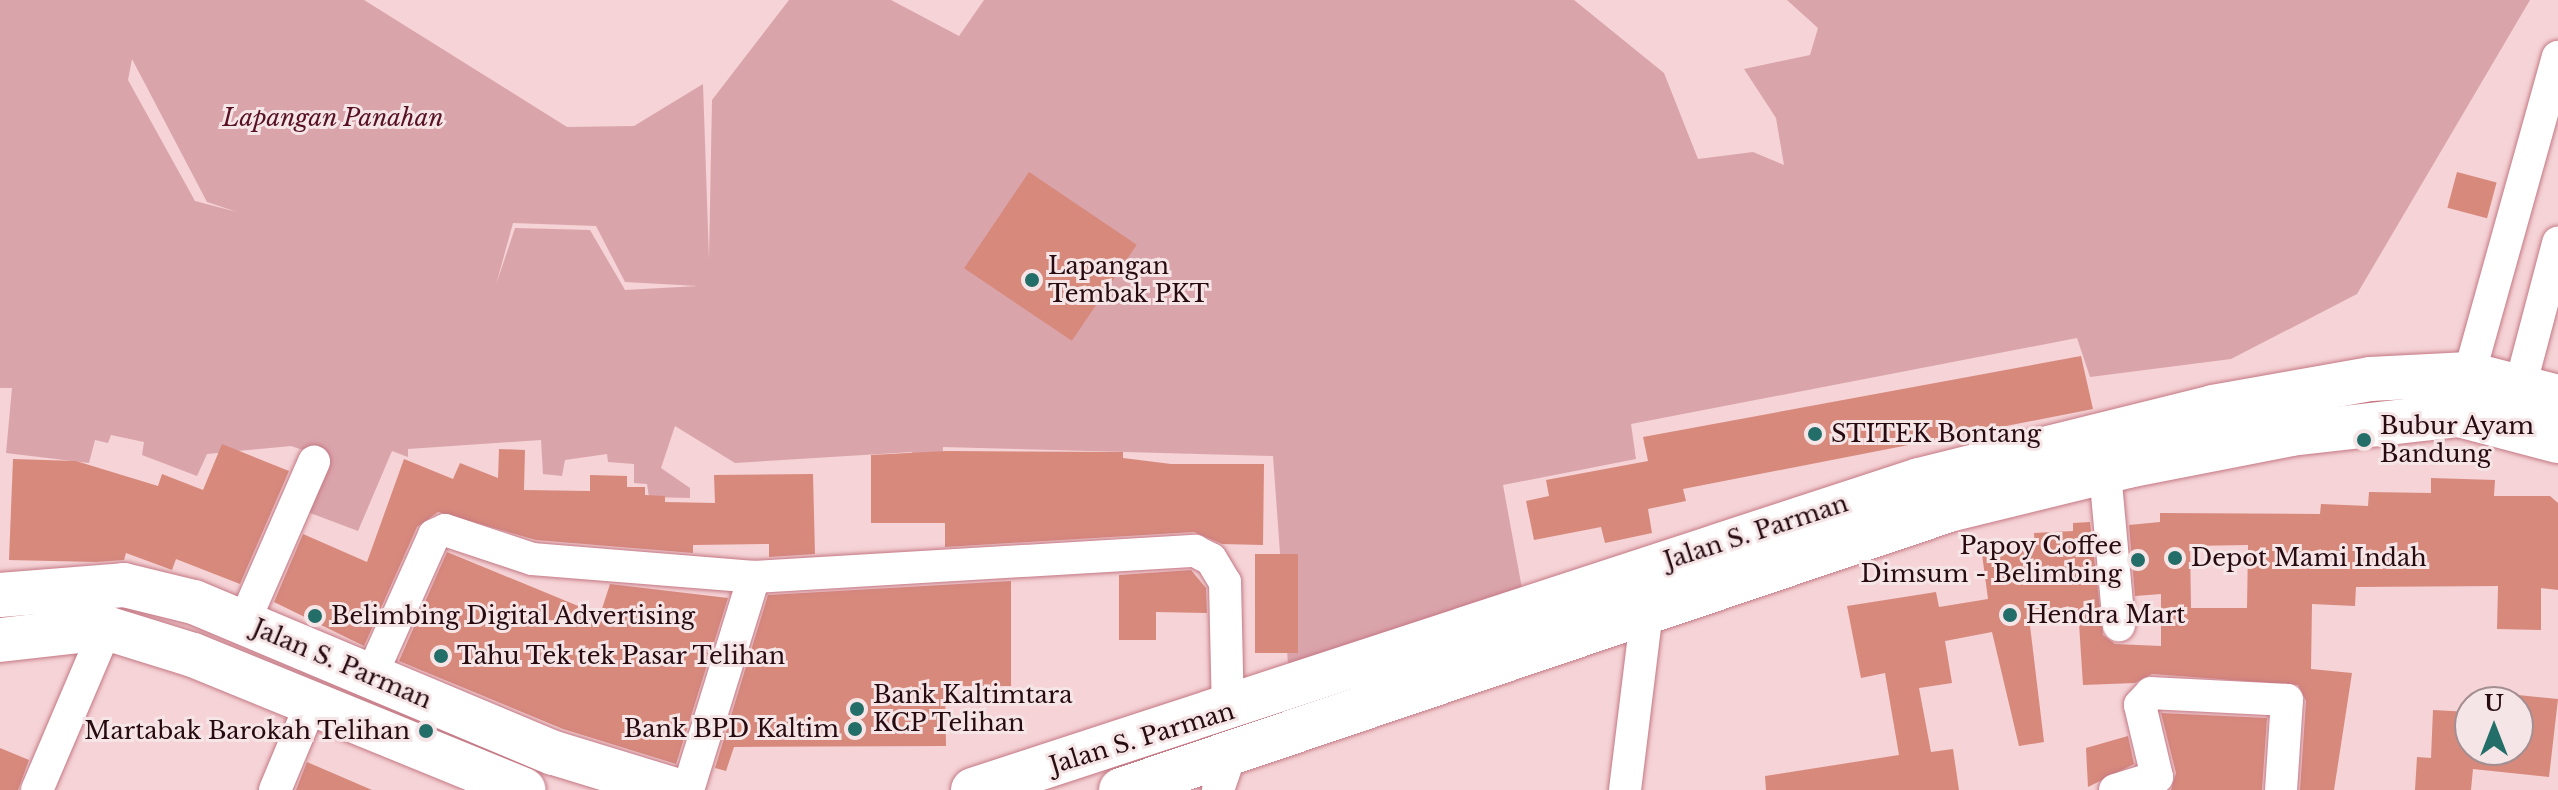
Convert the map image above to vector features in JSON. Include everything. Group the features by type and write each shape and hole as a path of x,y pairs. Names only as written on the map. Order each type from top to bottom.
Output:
{"main road":[{"name":"Jalan S. Parman","path":"973,790 1228,712 1919,480 2213,407 2370,379 2529,402 2558,441"},
{"name":"Jalan S. Parman","path":"1121,790 1223,774 1647,611 1949,510 2105,472 2464,395"},
{"name":"Jalan S. Parman","path":"0,595 124,585 244,622 554,753 675,790"},
{"name":"Jalan S. Parman","path":"0,640 106,628 266,686 524,790"},
{"path":"266,686 286,640"}],"street":[{"path":"2464,395 2558,57"},
{"path":"2529,402 2558,243"},
{"path":"244,622 314,462"},
{"path":"2105,472 2119,625"},
{"path":"371,676 439,531 532,559 754,577 1195,551 1211,559 1225,582 1228,712"},
{"path":"688,790 754,577"},
{"path":"1625,790 1647,611"},
{"path":"37,790 106,628"},
{"path":"2115,790 2158,783 2140,705 2145,696 2277,697 2290,710 2281,790"},
{"path":"275,790 311,704"}],"green space":[{"name":"Lapangan Panahan","path":"0,0 364,0 567,127 634,126 703,84 709,259 712,100 789,0 891,0 959,36 984,0 1574,0 1664,73 1698,159 1753,152 1784,165 1776,118 1744,69 1810,55 1818,28 1787,0 2530,0 2357,294 2231,359 2090,377 2077,338 1631,424 1636,459 1503,485 1523,594 1288,664 1273,456 943,447 941,487 914,487 912,452 735,463 675,426 661,468 690,488 690,498 649,497 647,484 634,483 634,464 608,462 607,454 565,460 562,476 543,474 541,440 408,449 408,457 392,451 358,531 297,508 318,455 291,446 207,454 197,476 142,455 144,442 111,435 108,443 95,440 89,463 6,453 12,388 0,388","holes":["132,59 207,202 237,212 195,201 128,80","513,223 596,226 625,282 698,286 625,290 590,230 515,228 496,285"]}],"building":[{"path":"1029,172 1137,245 1072,341 964,268"},
{"path":"2457,172 2497,183 2487,218 2447,208"},
{"path":"2081,356 2093,409 1683,489 1686,501 1648,509 1652,533 1605,543 1601,527 1534,540 1526,501 1549,496 1546,480 1648,461 1643,437"},
{"path":"222,444 289,471 240,584 176,559 172,570 126,553 124,560 96,562 9,560 13,459 76,461 158,486 162,474 203,490"},
{"path":"499,449 525,450 524,490 590,491 590,475 627,476 627,487 645,487 645,495 665,496 665,502 715,503 714,475 813,474 815,554 769,557 769,544 693,545 693,553 536,540 438,512 417,527 364,646 274,602 303,534 367,562 404,459 453,479 460,463 498,478"},
{"path":"946,451 1123,452 1123,458 1171,464 1264,464 1263,545 1222,544 1194,532 945,547 945,523 871,523 871,455"},
{"path":"2431,478 2495,480 2494,496 2550,496 2558,503 2558,590 2541,588 2541,630 2497,629 2498,586 2356,587 2355,606 2312,604 2311,669 2352,673 2334,790 2300,790 2306,701 2298,685 2152,674 2135,683 2083,685 2078,608 2028,609 2044,742 2019,746 1992,632 1945,641 1952,683 1919,688 1931,752 1953,749 1959,790 1766,790 1765,776 1899,755 1885,673 1861,678 1847,606 1936,592 1939,607 1988,599 1982,554 2035,548 2034,533 2073,531 2073,523 2090,522 2103,635 2115,644 2161,646 2161,594 2135,596 2129,525 2160,522 2160,513 2320,514 2321,504 2368,506 2369,492 2431,493","holes":["2248,545 2247,608 2191,608 2190,546"]},
{"path":"447,552 600,615 610,584 728,598 676,764 563,729 399,661"},
{"path":"1255,554 1298,554 1298,653 1255,653"},
{"path":"1191,570 1206,588 1207,613 1156,612 1156,640 1119,640 1119,575"},
{"path":"1011,581 1011,686 945,686 946,746 734,747 726,771 715,768 768,595"},
{"path":"2534,697 2558,699 2549,777 2473,769 2471,790 2415,790 2417,757 2431,758 2433,710 2454,711 2454,766 2534,766"},
{"path":"2161,713 2267,718 2262,790 2171,790 2176,773"},
{"path":"2128,736 2134,764 2088,787 2086,748"},
{"path":"0,748 29,760 18,790 0,790"},
{"path":"307,762 372,790 296,790"}],"place":[{"name":"Lapangan Tembak PKT","path":"1032,280"},
{"name":"STITEK Bontang","path":"1815,434"},
{"name":"Bubur Ayam Bandung","path":"2364,440"},
{"name":"Depot Mami Indah","path":"2175,558"},
{"name":"Papoy Coffee Dimsum - Belimbing","path":"2138,560"},
{"name":"Hendra Mart","path":"2010,615"},
{"name":"Belimbing Digital Advertising","path":"315,616"},
{"name":"Tahu Tek tek Pasar Telihan","path":"441,656"},
{"name":"Bank Kaltimtara KCP Telihan","path":"857,709"},
{"name":"Bank BPD Kaltim","path":"855,729"},
{"name":"Martabak Barokah Telihan","path":"426,731"}]}
